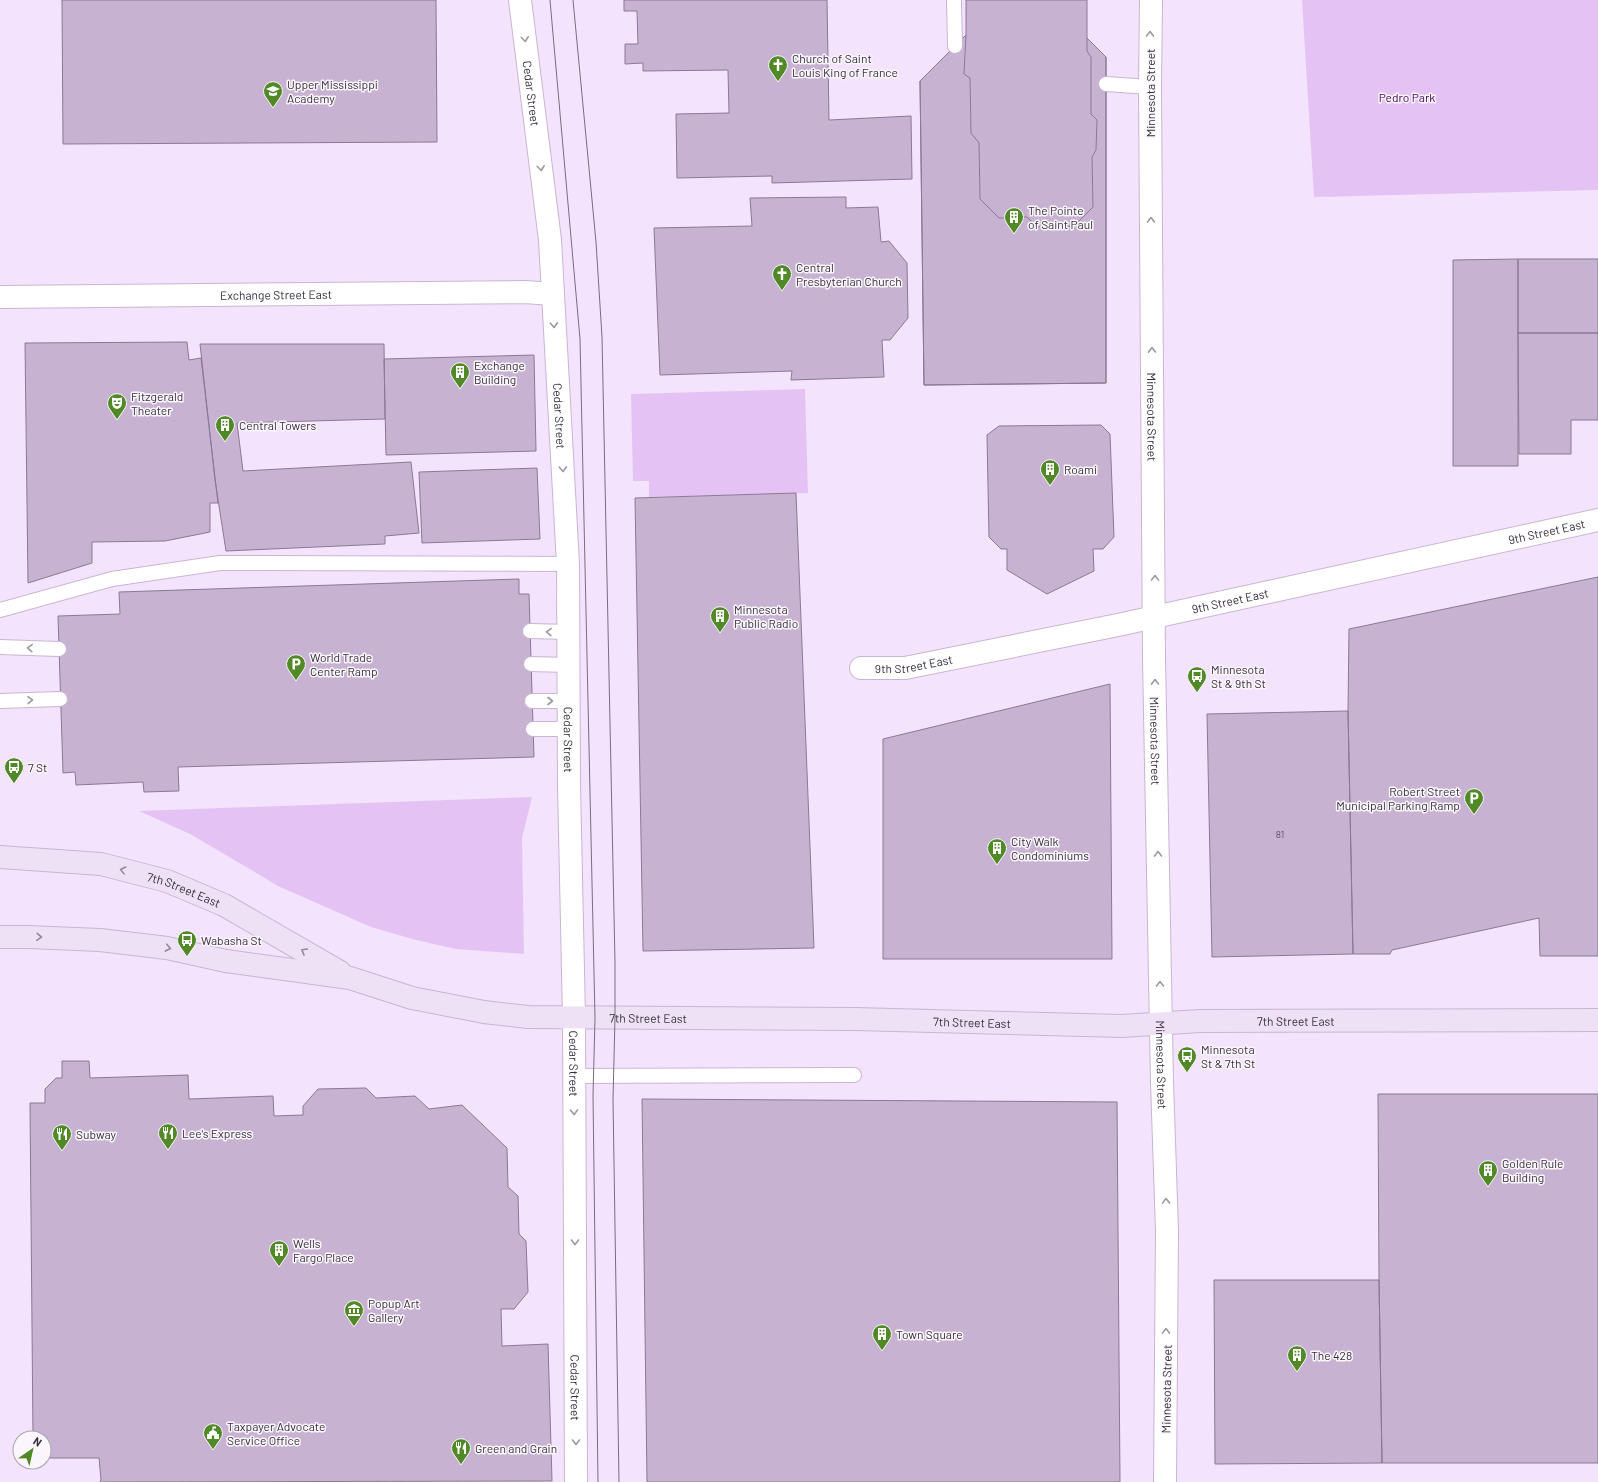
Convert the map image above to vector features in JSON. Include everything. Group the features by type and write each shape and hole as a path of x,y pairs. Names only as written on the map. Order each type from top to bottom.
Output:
{"main road":[{"name":"7th Street East","path":"0,857 100,864 167,881 224,905 350,978"},
{"name":"7th Street East","path":"0,937 100,940 159,947 226,961 350,978 412,998 484,1012 528,1017 855,1019 1122,1026 1200,1021 1598,1020"}],"street":[{"name":"Cedar Street","path":"520,0 550,240 568,564 574,1017 576,1482"},
{"name":"Minnesota Street","path":"1151,0 1150,87 1154,617 1161,1023 1168,1231 1165,1482"},
{"name":"Exchange Street East","path":"0,297 525,292 552,294"},
{"name":"9th Street East","path":"861,668 905,668 1154,617 1598,520"}],"lane":[{"path":"954,0 955,46"},
{"path":"1106,84 1150,87"},
{"path":"0,610 112,579 220,563 568,564"},
{"path":"530,631 568,632"},
{"path":"0,647 59,649"},
{"path":"531,664 569,665"},
{"path":"0,702 60,699"},
{"path":"532,701 569,701"},
{"path":"533,729 569,729"},
{"path":"574,1076 854,1075"}],"green space":[{"name":"Pedro Park","path":"1302,0 1598,0 1598,190 1314,197"},
{"path":"805,389 808,493 649,497 649,481 633,481 631,394"},
{"path":"532,797 522,838 524,954 456,949 416,940 371,927 280,887 190,834 139,811"}],"building":[{"path":"62,0 436,0 437,142 63,144"},
{"name":"Church of Saint Louis King of France","path":"624,0 827,0 829,120 911,116 912,179 772,183 772,176 677,178 676,114 729,113 728,70 643,71 643,63 625,64 625,44 638,44 637,11 624,11"},
{"name":"The Pointe of Saint Paul","path":"966,0 1087,0 1087,38 1106,57 1106,383 924,385 920,81 966,35"},
{"name":"The Pointe of Saint Paul","path":"966,35 964,74 970,78 971,133 979,143 980,199 999,218 1027,217 1037,227 1074,226 1093,207 1092,157 1096,150 1097,120 1091,114 1091,57 1087,51 1087,38 1106,57 1106,383 924,385 920,81"},
{"name":"Central Presbyterian Church","path":"846,197 846,208 878,207 881,242 889,241 907,263 908,318 890,340 882,340 884,377 791,380 792,371 660,375 654,228 752,226 750,198"},
{"path":"1518,259 1598,259 1598,333 1518,333"},
{"path":"1518,259 1518,466 1453,466 1453,260"},
{"path":"1518,333 1598,333 1598,420 1571,420 1571,454 1519,454"},
{"name":"Fitzgerald Theater","path":"187,342 189,360 201,358 218,503 210,503 210,532 165,541 92,542 92,563 28,583 25,343"},
{"name":"Central Towers","path":"200,344 384,344 385,419 237,423 243,471 411,462 419,533 385,536 385,544 226,551 215,480"},
{"name":"Exchange Building","path":"534,355 536,451 386,455 384,359"},
{"name":"Roami","path":"1101,425 1110,434 1114,537 1103,549 1093,549 1094,571 1047,594 1007,570 1007,549 1001,549 989,537 987,435 999,426"},
{"path":"537,468 540,539 422,543 419,472"},
{"name":"Minnesota Public Radio","path":"796,493 814,948 643,951 635,498"},
{"name":"Robert Street Municipal Parking Ramp","path":"1598,577 1598,956 1540,956 1539,918 1392,950 1390,954 1353,954 1348,711 1349,629"},
{"name":"World Trade Center Ramp","path":"519,579 519,594 529,594 534,757 178,767 179,791 144,792 143,782 76,785 75,772 63,773 58,616 120,614 119,592"},
{"name":"City Walk Condominiums","path":"1110,684 1112,959 883,959 883,739"},
{"path":"1348,711 1353,954 1212,957 1207,714"},
{"name":"Wells Fargo Place","path":"62,1061 89,1061 90,1078 188,1075 189,1099 273,1096 274,1116 303,1115 303,1106 318,1089 366,1088 376,1098 415,1096 429,1109 462,1105 507,1148 508,1187 518,1196 519,1234 526,1241 528,1292 514,1309 501,1309 502,1346 548,1344 552,1481 100,1482 99,1458 52,1458 52,1430 33,1430 30,1103 45,1103 45,1089 56,1078 62,1078"},
{"name":"Golden Rule Building","path":"1378,1094 1598,1094 1598,1463 1382,1463"},
{"name":"Town Square","path":"642,1099 1117,1102 1120,1482 647,1482"},
{"name":"The 428","path":"1214,1280 1379,1280 1382,1463 1215,1464"}],"tram line":[{"path":"550,0 580,339 595,1018 593,1095 598,1482"},
{"path":"573,0 596,242 602,337 615,963 613,1099 619,1482"}],"place":[{"name":"Church of Saint Louis King of France","path":"778,82"},
{"name":"Upper Mississippi Academy","path":"273,108"},
{"name":"The Pointe of Saint Paul","path":"1014,234"},
{"name":"Central Presbyterian Church","path":"782,291"},
{"name":"Exchange Building","path":"460,389"},
{"name":"Fitzgerald Theater","path":"117,420"},
{"name":"Central Towers","path":"225,442"},
{"name":"Roami","path":"1050,486"},
{"name":"Minnesota Public Radio","path":"720,633"},
{"name":"World Trade Center Ramp","path":"296,681"},
{"name":"Minnesota St & 9th St","path":"1197,693"},
{"name":"7 St","path":"14,784"},
{"name":"Robert Street Municipal Parking Ramp","path":"1474,815"},
{"name":"City Walk Condominiums","path":"997,865"},
{"name":"Wabasha St","path":"187,957"},
{"name":"Minnesota St & 7th St","path":"1187,1073"},
{"name":"Lee's Express","path":"168,1150"},
{"name":"Subway","path":"62,1151"},
{"name":"Golden Rule Building","path":"1488,1187"},
{"name":"Wells Fargo Place","path":"279,1267"},
{"name":"Popup Art Gallery","path":"354,1327"},
{"name":"Town Square","path":"882,1351"},
{"name":"The 428","path":"1297,1372"},
{"name":"Taxpayer Advocate Service Office","path":"213,1450"},
{"name":"Green and Grain","path":"461,1465"}]}
